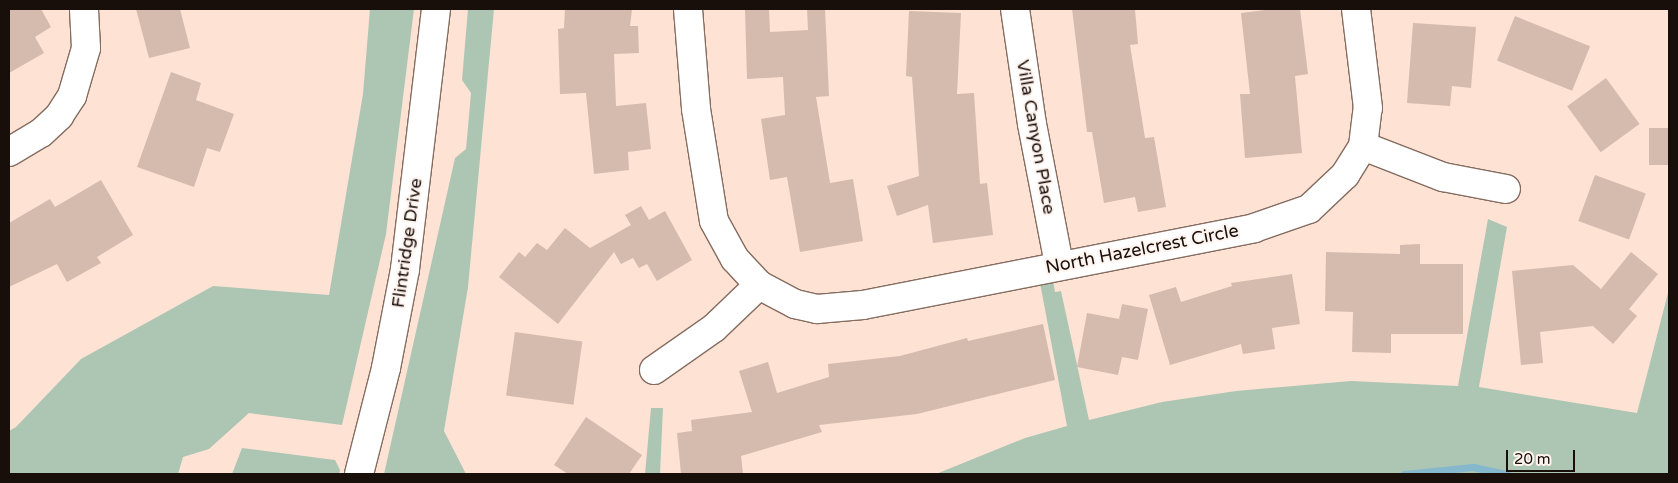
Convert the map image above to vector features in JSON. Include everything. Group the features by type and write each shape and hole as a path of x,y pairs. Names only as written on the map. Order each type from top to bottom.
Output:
{"street":[{"path":"9,152 41,133 59,116 72,96 86,48 84,9"},
{"name":"Flintridge Drive","path":"360,474 386,368 405,269 436,9"},
{"path":"654,370 707,334 759,285 723,240 708,199 696,109 688,9"},
{"name":"Villa Canyon Place","path":"1015,9 1030,115 1059,264"},
{"name":"North Hazelcrest Circle","path":"759,285 795,304 816,309 841,308 1285,220 1309,209 1344,175 1363,146 1368,108 1356,9"},
{"path":"1363,146 1443,177 1506,189"}],"green space":[{"path":"370,9 414,9 386,234 342,425 249,413 209,449 183,457 178,474 9,474 9,431 16,427 81,359 213,286 329,295 363,94"},
{"path":"468,9 494,9 468,287 444,431 466,474 384,474 455,158 466,149 471,93 462,80"},
{"path":"1488,219 1507,227 1479,387 1637,413 1669,289 1669,474 936,474 1025,438 1067,426 1040,283 1053,280 1055,292 1061,291 1089,420 1162,402 1236,391 1351,381 1458,386"},
{"path":"651,408 663,408 660,474 645,474"},
{"path":"242,448 335,460 340,470 339,474 232,474"}],"building":[{"path":"9,9 41,9 51,27 35,37 44,53 9,73"},
{"path":"136,9 180,9 190,48 149,58"},
{"path":"565,9 632,9 630,26 638,26 639,53 614,54 616,106 646,103 651,149 628,152 629,170 594,174 586,93 560,94 558,29 564,28"},
{"path":"745,9 769,9 770,32 808,30 807,9 825,9 829,96 816,97 830,183 853,179 863,241 800,252 787,177 770,180 761,119 785,115 783,77 747,79"},
{"path":"1072,9 1135,9 1138,44 1130,45 1145,138 1154,137 1166,207 1138,212 1135,197 1104,203 1092,132 1087,132"},
{"path":"1273,9 1300,9 1308,74 1295,76 1302,153 1245,158 1240,94 1250,94 1241,13"},
{"path":"909,11 961,13 957,94 974,93 980,184 987,183 993,235 933,243 928,205 897,216 887,186 919,176 912,77 906,76"},
{"path":"1515,16 1590,46 1572,91 1497,61"},
{"path":"1413,23 1476,27 1471,88 1452,86 1450,106 1407,103"},
{"path":"171,72 201,83 196,100 234,114 220,152 207,148 194,187 137,167"},
{"path":"1606,78 1640,124 1601,152 1567,106"},
{"path":"1649,128 1669,128 1669,165 1649,165"},
{"path":"1595,175 1646,193 1629,240 1578,221"},
{"path":"101,180 133,235 97,257 101,263 67,282 57,264 9,287 9,223 50,199 55,207"},
{"path":"641,206 649,220 665,211 692,260 657,281 647,264 639,268 633,258 621,264 614,252 558,324 499,277 519,252 525,257 537,243 547,250 565,228 590,248 631,225 625,215"},
{"path":"1420,244 1420,264 1463,264 1463,334 1391,334 1391,353 1352,352 1353,312 1325,311 1326,252 1400,254 1400,245"},
{"path":"1631,252 1658,274 1629,309 1637,316 1613,344 1593,326 1540,332 1543,363 1521,365 1512,271 1573,265 1601,289"},
{"path":"1292,274 1300,324 1272,328 1275,349 1243,354 1241,344 1170,365 1149,295 1176,287 1181,302 1232,286 1231,283"},
{"path":"1122,304 1148,309 1138,360 1122,357 1118,375 1077,367 1087,313 1119,319"},
{"path":"1043,324 1055,380 917,414 819,425 822,432 741,456 743,474 681,474 677,433 692,431 691,420 752,412 739,371 768,362 777,393 829,377 828,364 900,356 967,338 968,341"},
{"path":"515,332 582,341 573,405 506,395"},
{"path":"586,417 642,455 629,474 568,474 554,465"}],"waterway":[{"path":"1404,474 1473,467 1507,474"}]}
